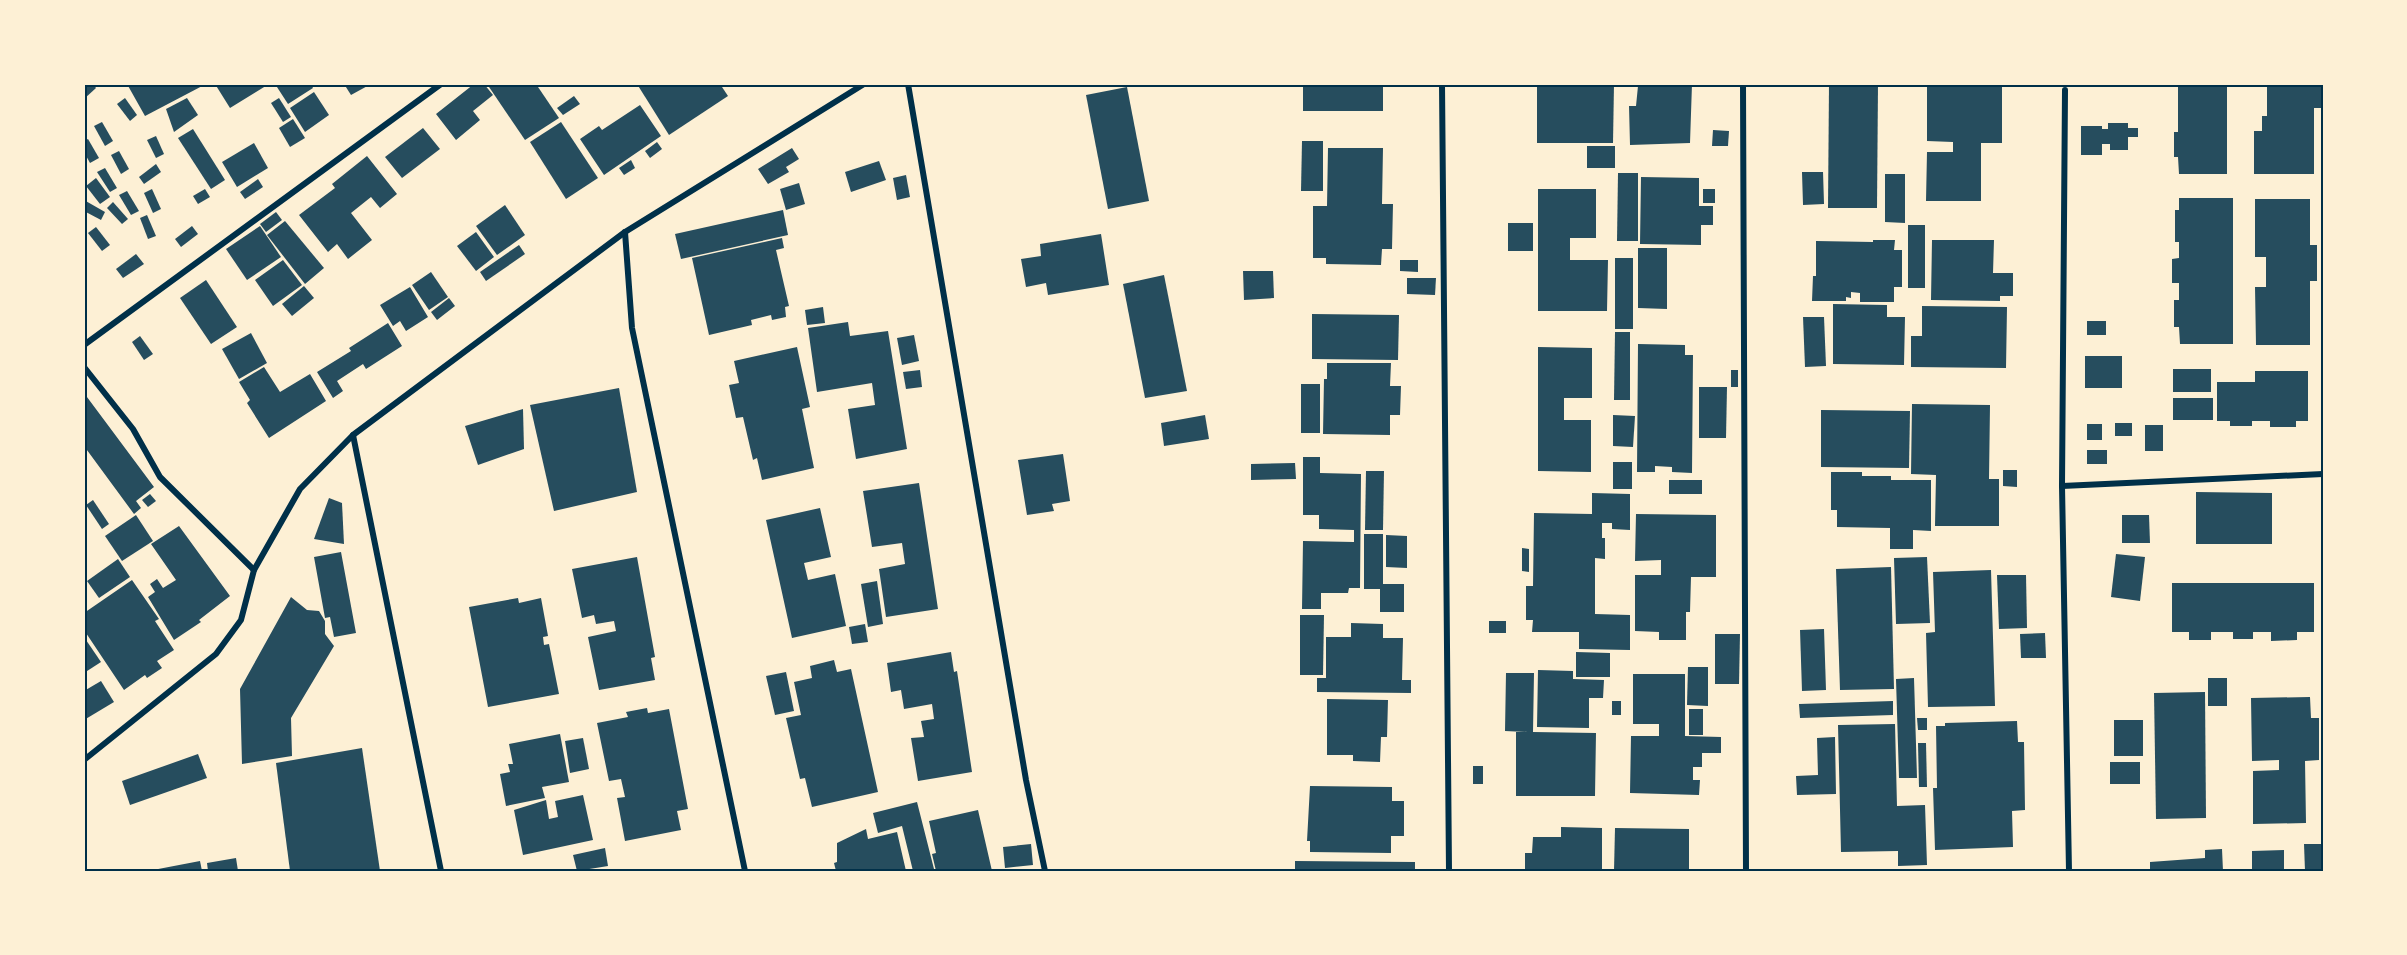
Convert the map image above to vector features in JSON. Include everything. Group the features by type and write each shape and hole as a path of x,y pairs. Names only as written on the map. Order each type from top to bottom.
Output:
{"street":[{"path":"84,345 441,84"},
{"path":"84,760 216,654 241,620 254,570 300,489 352,435 625,232 864,84"},
{"path":"908,84 1026,780 1045,871"},
{"path":"1442,84 1449,871"},
{"path":"1743,84 1746,871"},
{"path":"2065,90 2062,486 2070,871"},
{"path":"625,232 632,328 744,871"},
{"path":"84,367 133,429 160,477 254,570"},
{"path":"352,435 441,871"},
{"path":"2062,486 2323,474"}],"building":[{"path":"84,84 93,84 96,88 84,99"},
{"path":"127,84 206,84 145,116"},
{"path":"215,84 269,84 230,108"},
{"path":"275,84 311,84 313,88 288,104"},
{"path":"344,84 371,84 351,95"},
{"path":"474,84 484,84 493,95 473,111 480,120 456,140 436,114"},
{"path":"487,84 536,84 559,118 525,140"},
{"path":"637,84 720,84 728,96 669,135"},
{"path":"1303,84 1383,84 1383,111 1303,111"},
{"path":"1537,84 1614,84 1613,143 1537,143"},
{"path":"1653,84 1692,84 1690,143 1630,145 1629,106 1636,106 1638,86 1653,86"},
{"path":"1829,84 1878,84 1877,208 1828,208"},
{"path":"1939,84 2002,84 2002,143 1981,143 1981,201 1926,201 1927,152 1953,152 1953,142 1927,141 1927,87 1939,87"},
{"path":"2178,84 2227,84 2227,174 2179,174 2178,157 2174,157 2174,132 2178,132"},
{"path":"2254,84 2321,84 2321,108 2314,108 2314,174 2254,174 2254,131 2262,131 2262,116 2267,116 2267,87 2254,87"},
{"path":"1127,87 1149,201 1108,209 1086,95"},
{"path":"314,92 329,115 305,132 290,108"},
{"path":"574,96 580,104 563,115 557,108"},
{"path":"125,98 137,115 130,121 117,104"},
{"path":"187,98 198,115 174,132 166,109"},
{"path":"279,98 291,117 283,122 271,103"},
{"path":"640,105 661,136 604,175 580,139 599,126 602,130"},
{"path":"293,119 305,138 290,147 279,128"},
{"path":"102,122 113,141 105,146 94,126"},
{"path":"561,122 598,178 566,199 530,142"},
{"path":"2108,123 2128,123 2128,128 2138,128 2138,137 2128,137 2128,150 2110,150 2110,144 2102,144 2102,155 2081,155 2081,126 2102,126 2102,129 2108,129"},
{"path":"423,128 440,149 402,178 385,157"},
{"path":"193,129 225,180 211,189 178,138"},
{"path":"1713,130 1729,131 1728,146 1712,146"},
{"path":"156,136 164,154 156,158 147,140"},
{"path":"88,139 99,158 90,163 84,152 84,141"},
{"path":"1302,141 1323,141 1323,191 1301,191"},
{"path":"657,142 662,149 650,158 645,151"},
{"path":"254,143 268,168 237,187 222,162"},
{"path":"1587,146 1615,146 1615,168 1587,168"},
{"path":"792,148 799,159 786,167 789,172 768,184 758,169"},
{"path":"1328,148 1383,148 1382,204 1393,204 1392,249 1382,249 1381,265 1326,264 1326,258 1313,258 1313,206 1327,206"},
{"path":"119,151 129,169 121,174 111,155"},
{"path":"367,156 397,194 380,208 371,197 351,213 372,240 348,259 337,244 328,252 299,215 335,188 332,184"},
{"path":"631,160 635,168 624,175 619,168"},
{"path":"879,161 886,180 851,192 845,172"},
{"path":"156,164 161,172 144,184 139,177"},
{"path":"105,168 117,188 110,192 97,172"},
{"path":"1802,172 1823,172 1824,204 1803,205"},
{"path":"1618,173 1638,173 1638,241 1617,241"},
{"path":"1885,174 1905,174 1905,223 1885,222"},
{"path":"906,175 910,197 897,200 893,178"},
{"path":"1641,177 1699,178 1699,206 1713,206 1713,225 1701,225 1701,245 1640,244"},
{"path":"96,178 110,197 100,204 86,186"},
{"path":"258,179 263,187 245,199 240,192"},
{"path":"799,183 805,204 786,210 780,189"},
{"path":"152,189 161,209 153,213 144,193"},
{"path":"205,189 210,197 198,204 193,196"},
{"path":"1538,189 1596,189 1596,238 1570,238 1570,260 1608,260 1607,311 1538,311"},
{"path":"1703,189 1715,189 1715,203 1703,203"},
{"path":"127,191 139,211 131,215 119,195"},
{"path":"2179,198 2233,198 2233,344 2180,344 2179,327 2174,327 2174,300 2179,300 2179,283 2172,283 2172,259 2179,258 2179,242 2175,242 2175,210 2179,210"},
{"path":"2255,199 2310,199 2310,245 2317,245 2317,281 2310,281 2310,345 2256,345 2255,287 2266,287 2266,257 2255,257"},
{"path":"84,200 105,212 101,220 84,211"},
{"path":"113,202 128,219 122,224 107,208"},
{"path":"505,205 525,235 497,255 476,226"},
{"path":"783,210 788,235 681,259 675,234"},
{"path":"276,212 282,220 266,232 260,224"},
{"path":"147,215 156,236 148,239 140,218"},
{"path":"285,221 324,268 305,284 267,235"},
{"path":"1508,223 1533,223 1533,251 1508,251"},
{"path":"1908,225 1925,225 1925,288 1908,288"},
{"path":"192,226 198,234 181,247 175,239"},
{"path":"260,226 281,257 247,280 226,249"},
{"path":"96,227 110,245 102,251 88,233"},
{"path":"476,232 494,257 476,271 457,246"},
{"path":"1101,234 1109,285 1048,295 1046,283 1026,287 1021,259 1041,256 1040,244"},
{"path":"782,238 784,248 776,250 789,306 785,307 786,317 772,320 771,315 751,320 752,325 709,335 692,258"},
{"path":"1873,240 1895,240 1894,250 1902,250 1902,287 1894,287 1894,302 1860,302 1860,293 1851,292 1851,298 1846,297 1846,301 1812,301 1813,276 1816,276 1816,241 1873,242"},
{"path":"1932,240 1994,240 1993,273 2013,273 2013,296 2000,296 2000,301 1931,300"},
{"path":"519,245 525,254 486,281 480,272"},
{"path":"1638,248 1667,248 1667,309 1638,308"},
{"path":"136,254 144,264 123,278 116,269"},
{"path":"1615,258 1633,258 1633,329 1615,329"},
{"path":"283,260 302,285 273,306 255,280"},
{"path":"1400,260 1418,260 1418,272 1400,271"},
{"path":"1243,271 1273,271 1274,298 1244,300"},
{"path":"431,272 448,297 429,310 412,285"},
{"path":"1164,275 1187,391 1145,398 1123,284"},
{"path":"1407,278 1436,278 1435,295 1407,294"},
{"path":"206,280 237,327 211,344 180,298"},
{"path":"304,286 314,298 292,316 282,304"},
{"path":"410,287 428,317 406,331 400,321 393,326 380,305"},
{"path":"449,298 455,306 437,320 431,312"},
{"path":"1833,304 1887,305 1887,317 1905,317 1904,365 1833,364"},
{"path":"1922,306 2007,307 2006,368 1911,367 1911,336 1922,336"},
{"path":"823,307 825,323 807,325 805,310"},
{"path":"1312,314 1399,315 1398,360 1312,359"},
{"path":"1803,317 1824,317 1826,366 1805,367"},
{"path":"2087,321 2106,321 2106,335 2087,335"},
{"path":"848,322 850,336 888,331 907,449 856,459 848,409 875,405 872,383 817,392 808,328"},
{"path":"388,323 402,346 366,369 363,364 337,381 343,391 333,398 317,372 351,351 349,348"},
{"path":"1615,332 1630,332 1630,400 1614,400"},
{"path":"251,333 267,363 239,379 222,349"},
{"path":"914,335 919,361 902,365 897,338"},
{"path":"140,336 153,354 144,360 132,342"},
{"path":"1638,344 1685,345 1685,355 1693,355 1692,473 1672,472 1672,467 1655,466 1655,472 1637,472"},
{"path":"797,347 810,407 802,409 814,468 762,480 757,458 753,460 743,417 736,418 729,385 739,383 734,361"},
{"path":"1538,347 1592,348 1592,398 1564,398 1564,420 1591,420 1591,472 1538,471"},
{"path":"2085,356 2122,356 2122,388 2085,388"},
{"path":"1327,363 1391,363 1390,386 1401,386 1400,415 1390,415 1390,435 1323,434 1324,379 1327,379"},
{"path":"264,367 280,392 310,374 326,401 269,438 247,403 250,400 239,382"},
{"path":"2173,369 2211,369 2211,392 2173,392"},
{"path":"920,370 922,387 906,389 903,372"},
{"path":"1731,370 1738,370 1738,387 1731,387"},
{"path":"2255,371 2308,371 2308,421 2296,421 2296,427 2270,427 2270,421 2252,421 2252,426 2230,426 2230,421 2217,421 2217,382 2255,382"},
{"path":"1301,384 1320,384 1320,433 1301,433"},
{"path":"1699,387 1727,387 1726,438 1699,438"},
{"path":"619,388 637,492 554,511 530,405"},
{"path":"84,393 154,487 136,501 141,508 134,514 84,446"},
{"path":"2173,398 2213,398 2213,420 2173,420"},
{"path":"1912,404 1990,405 1989,479 1999,479 1999,526 1935,526 1936,475 1911,474"},
{"path":"523,409 524,449 478,465 465,426"},
{"path":"1821,410 1910,411 1909,468 1821,467"},
{"path":"1205,415 1209,439 1164,446 1161,423"},
{"path":"1613,415 1635,416 1633,447 1613,446"},
{"path":"2115,423 2132,423 2132,436 2115,436"},
{"path":"2087,424 2102,424 2102,440 2087,440"},
{"path":"2145,425 2163,425 2163,451 2145,451"},
{"path":"2087,450 2107,450 2107,464 2087,464"},
{"path":"1063,454 1070,501 1052,504 1054,511 1027,515 1018,460"},
{"path":"1303,457 1320,457 1320,473 1361,474 1360,588 1349,588 1348,593 1321,593 1321,609 1302,609 1303,541 1354,542 1354,530 1319,529 1319,515 1303,515"},
{"path":"1613,462 1632,462 1632,489 1613,489"},
{"path":"1295,463 1296,479 1251,480 1251,464"},
{"path":"2003,470 2017,470 2017,487 2003,486"},
{"path":"1366,471 1384,471 1383,530 1365,530"},
{"path":"1831,472 1862,472 1862,476 1891,476 1891,480 1931,480 1931,531 1913,530 1913,549 1890,549 1890,528 1837,527 1837,510 1831,510"},
{"path":"1669,480 1702,480 1702,494 1669,494"},
{"path":"919,483 938,609 886,617 879,569 905,564 902,543 872,547 863,491"},
{"path":"2196,492 2272,493 2272,544 2196,544"},
{"path":"1592,493 1630,494 1630,530 1612,529 1612,523 1602,523 1605,559 1595,558 1595,614 1630,615 1630,650 1579,649 1579,632 1532,632 1533,620 1526,620 1526,586 1533,586 1534,513 1592,514"},
{"path":"150,494 156,501 148,507 142,500"},
{"path":"329,498 342,503 344,544 314,539"},
{"path":"93,500 109,524 102,529 86,505"},
{"path":"820,508 831,557 804,563 808,580 835,574 846,626 792,638 766,520"},
{"path":"1636,514 1716,515 1716,577 1691,577 1690,612 1686,612 1686,640 1659,640 1659,632 1635,631 1635,575 1661,575 1661,560 1635,561"},
{"path":"136,515 153,541 122,561 105,536"},
{"path":"2122,515 2149,515 2150,543 2122,543"},
{"path":"179,526 230,596 199,620 201,622 174,640 148,597 155,592 150,584 157,579 163,588 176,580 151,544"},
{"path":"1364,534 1383,534 1383,584 1404,584 1404,612 1380,612 1380,589 1364,589"},
{"path":"1386,535 1407,536 1407,568 1386,567"},
{"path":"1522,548 1529,549 1529,572 1522,571"},
{"path":"341,552 356,633 334,637 330,617 325,618 314,557"},
{"path":"2116,554 2145,557 2140,601 2111,597"},
{"path":"637,557 655,657 651,658 655,680 599,690 588,637 616,631 614,621 596,624 594,615 582,618 572,569"},
{"path":"1927,557 1930,623 1896,624 1894,558"},
{"path":"118,559 130,577 99,598 87,581"},
{"path":"1891,567 1894,689 1840,690 1836,569"},
{"path":"1991,570 1995,706 1928,707 1926,633 1935,632 1933,572"},
{"path":"1997,575 2026,575 2027,628 1999,629"},
{"path":"132,580 159,619 155,621 174,650 157,661 162,668 147,678 145,675 124,690 84,630 84,613"},
{"path":"877,581 883,624 868,627 861,584"},
{"path":"2172,583 2314,583 2314,632 2297,632 2297,640 2271,641 2271,632 2253,632 2253,639 2233,639 2233,632 2211,632 2211,640 2189,640 2189,632 2172,632"},
{"path":"291,597 307,610 319,611 325,621 325,634 334,646 291,718 292,756 242,764 240,689"},
{"path":"518,598 519,603 541,598 548,636 543,637 544,645 549,644 559,694 488,707 469,607"},
{"path":"1300,615 1324,615 1323,675 1300,675"},
{"path":"1489,621 1506,621 1506,633 1489,633"},
{"path":"1351,623 1383,624 1383,638 1403,638 1402,680 1411,680 1411,693 1317,692 1317,678 1326,678 1326,637 1351,637"},
{"path":"865,624 868,642 852,644 849,627"},
{"path":"1824,629 1826,690 1802,691 1800,630"},
{"path":"2045,633 2046,658 2021,658 2020,634"},
{"path":"1715,634 1740,634 1739,684 1715,684"},
{"path":"84,637 101,662 84,673"},
{"path":"951,652 954,672 957,671 972,772 918,781 911,738 924,737 921,721 934,719 932,704 904,709 901,690 891,692 887,663"},
{"path":"1576,652 1610,653 1610,677 1576,677"},
{"path":"834,660 837,672 851,669 878,792 812,807 805,778 800,779 786,718 801,715 794,682 812,678 810,666"},
{"path":"1688,667 1708,667 1708,706 1687,705"},
{"path":"1538,670 1573,671 1573,679 1604,680 1603,698 1589,698 1589,728 1537,727"},
{"path":"786,672 794,711 775,715 766,676"},
{"path":"1506,673 1534,673 1533,732 1596,733 1595,796 1516,796 1516,732 1528,732 1505,731"},
{"path":"1633,674 1685,674 1685,736 1721,737 1721,753 1702,753 1702,767 1693,767 1693,780 1700,780 1699,795 1630,793 1631,736 1659,736 1659,724 1633,724"},
{"path":"1914,678 1917,778 1899,778 1896,679"},
{"path":"2208,678 2227,678 2227,706 2208,706"},
{"path":"101,681 114,702 84,720 84,691"},
{"path":"2205,692 2206,818 2156,819 2154,693"},
{"path":"2310,697 2311,718 2319,718 2319,760 2305,761 2306,823 2253,824 2253,771 2279,770 2279,760 2252,761 2251,698"},
{"path":"1327,699 1388,700 1387,737 1381,737 1380,762 1353,761 1353,755 1327,755"},
{"path":"1612,701 1621,701 1621,715 1612,715"},
{"path":"1893,701 1893,715 1800,718 1799,704"},
{"path":"647,708 648,713 669,709 688,809 677,811 681,830 625,841 617,798 625,797 621,779 609,781 597,723 628,717 626,712"},
{"path":"1689,709 1703,709 1703,735 1689,735"},
{"path":"1917,718 1927,718 1927,730 1918,730"},
{"path":"2114,720 2143,720 2143,756 2114,756"},
{"path":"2017,721 2018,742 2024,742 2025,810 2012,811 2013,847 1935,850 1933,788 1937,788 1936,726 1945,726 1945,723"},
{"path":"1895,724 1897,806 1925,805 1927,865 1898,866 1898,851 1841,852 1838,725"},
{"path":"560,734 569,782 542,787 545,798 506,806 500,774 510,772 508,764 513,764 509,744"},
{"path":"1835,737 1836,794 1797,795 1796,776 1818,775 1817,738"},
{"path":"583,738 589,769 570,773 565,741"},
{"path":"1918,743 1926,743 1927,787 1919,787"},
{"path":"362,748 380,871 290,871 276,763"},
{"path":"198,754 207,778 130,805 122,781"},
{"path":"2110,762 2140,762 2140,784 2110,784"},
{"path":"1473,766 1483,766 1483,784 1473,784"},
{"path":"1310,786 1392,787 1392,801 1404,801 1404,836 1391,836 1391,853 1310,852 1310,841 1307,841"},
{"path":"583,795 593,840 523,855 514,810 546,800 549,819 558,817 555,801"},
{"path":"917,802 934,869 926,871 913,871 902,826 878,833 873,813"},
{"path":"978,810 992,871 936,871 932,854 936,853 929,821"},
{"path":"1561,827 1602,828 1602,871 1525,871 1525,853 1532,853 1533,837 1561,837"},
{"path":"1615,828 1689,829 1689,871 1614,871"},
{"path":"866,829 868,839 897,832 906,871 836,871 834,863 837,862 837,843"},
{"path":"1031,844 1033,865 1005,868 1003,847"},
{"path":"2304,844 2323,844 2323,871 2305,871"},
{"path":"605,848 608,866 577,871 573,855"},
{"path":"2222,849 2223,871 2150,871 2150,862 2205,858 2205,850"},
{"path":"2284,850 2284,871 2252,871 2252,851"},
{"path":"236,858 238,871 208,871 207,863"},
{"path":"200,861 202,871 153,871 153,870"},
{"path":"1295,861 1415,862 1415,871 1295,871"}]}
